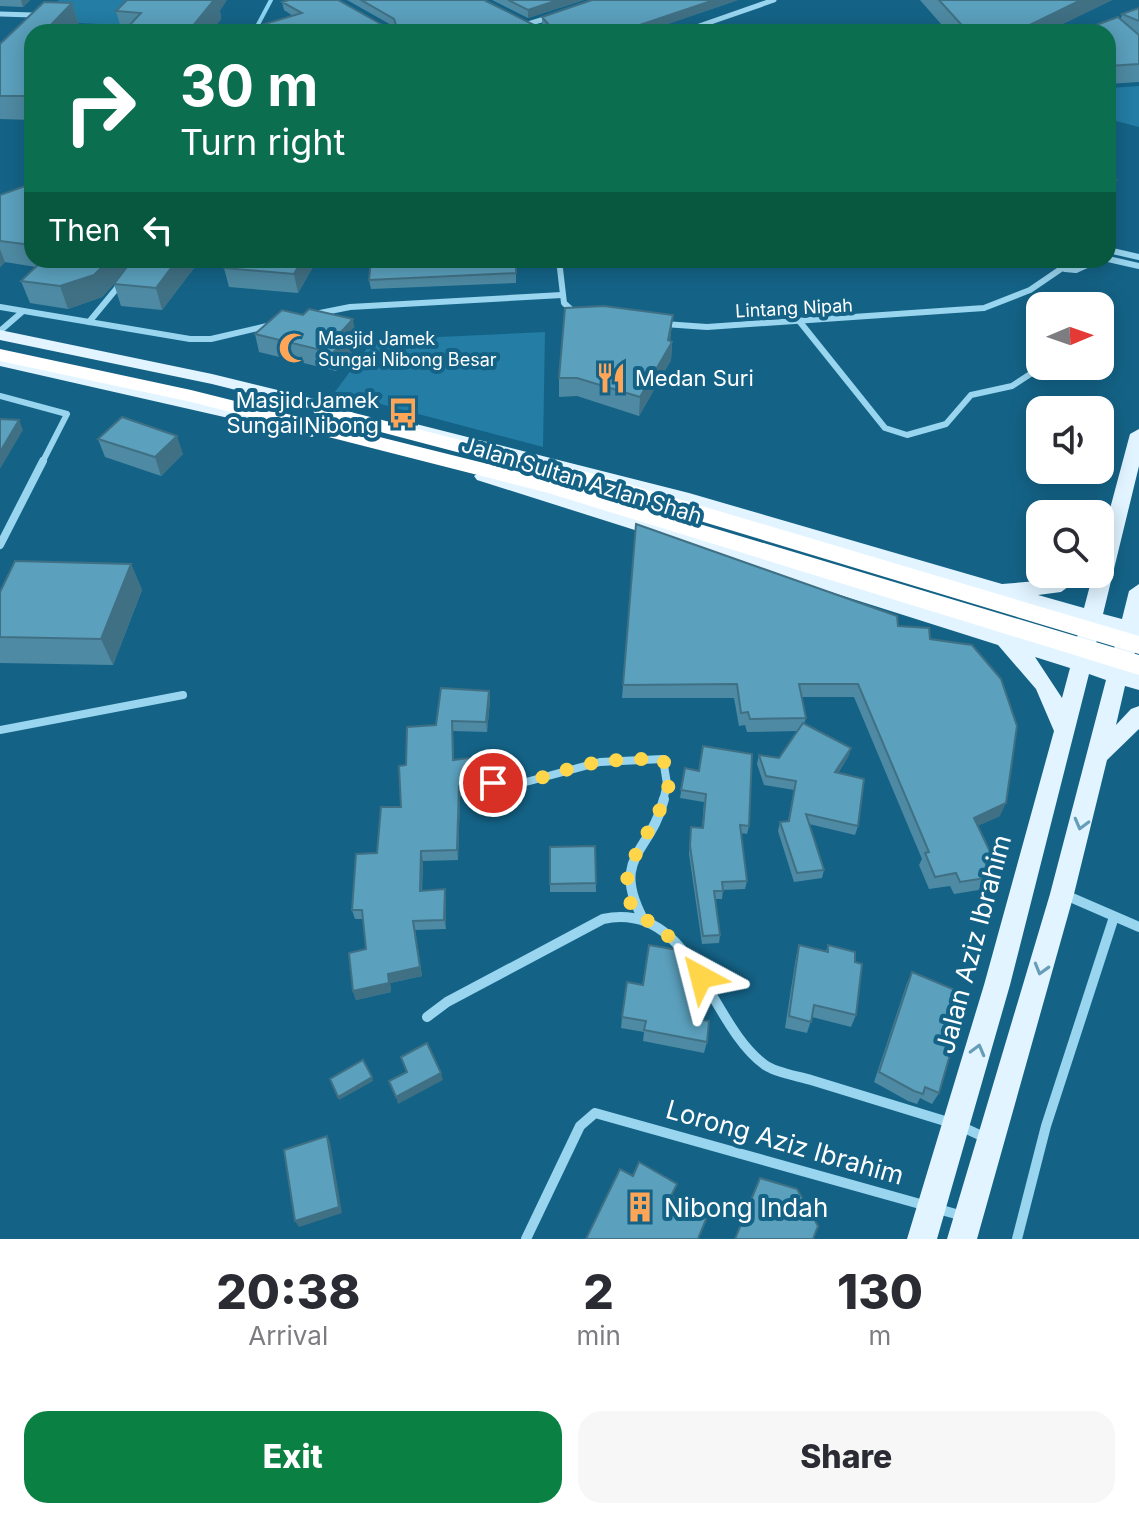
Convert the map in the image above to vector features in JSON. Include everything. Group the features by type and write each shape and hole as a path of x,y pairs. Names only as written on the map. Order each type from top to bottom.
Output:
{"highway":[{"name":"Jalan Sultan Azlan Shah","path":"0,335 357,418 553,470 1136,636"},
{"name":"Jalan Sultan Azlan Shah","path":"0,355 220,403 552,487 1133,675"}],"main road":[{"name":"Jalan Sultan Azlan Shah","path":"0,335 212,379 546,461 689,499 1090,619 1136,636"},
{"name":"Jalan Sultan Azlan Shah","path":"0,361 337,438 502,481 1080,664 1133,675"},
{"name":"Jalan Aziz Ibrahim","path":"1114,513 1139,434"},
{"path":"985,589 1026,588"},
{"name":"Jalan Aziz Ibrahim","path":"922,1239 958,1125 1064,730 1096,588"},
{"path":"965,1228 1100,755 1133,675 1139,591"},
{"path":"995,636 1032,665 1044,680 1064,730"},
{"path":"1100,755 1139,715"}],"street":[{"path":"705,24 774,0"},
{"path":"25,22 41,8"},
{"path":"0,14 33,15"},
{"path":"518,19 528,24 557,15"},
{"path":"1116,252 1139,257"},
{"path":"1116,261 1139,266"},
{"path":"560,268 562,295 569,311 580,315"},
{"name":"Lintang Nipah","path":"653,323 707,327 984,308 1030,290 1065,269 1080,268"},
{"path":"89,322 132,270"},
{"path":"310,316 350,307 562,295"},
{"path":"0,307 190,339 211,339 280,323"},
{"path":"0,335 22,312"},
{"path":"800,322 885,428 894,433 907,435 946,424 971,395 1012,386 1026,377"},
{"path":"0,396 67,414 0,545"},
{"path":"0,730 183,695"},
{"path":"493,783 509,786 582,765 624,759 663,759 670,780 660,814 627,874 629,900 643,919"},
{"path":"1062,894 1139,927"},
{"path":"427,1017 447,1002 603,919 622,915 643,919 661,930 683,952 719,1002 735,1033 766,1066 958,1125 991,1140"},
{"path":"1017,1239 1046,1126 1114,917"},
{"name":"Lorong Aziz Ibrahim","path":"526,1239 580,1126 590,1114 602,1113 933,1206 965,1228"}],"shaded area":[{"path":"59,0 129,0 124,24 65,24 38,19"},
{"path":"1139,86 1139,127 1116,121 1116,87"},
{"path":"545,332 543,447 335,392 373,340"}],"building":[{"path":"127,0 214,0 194,24 131,24 141,13 116,11"},
{"path":"338,0 381,24 264,24 302,13 282,2"},
{"path":"361,0 484,0 532,24 396,24 394,19"},
{"path":"508,0 558,0 528,10"},
{"path":"592,0 714,0 643,24 548,24 542,17"},
{"path":"939,0 1081,0 1032,24 961,24"},
{"path":"44,2 72,3 52,24 24,24 24,96 0,96 0,44"},
{"path":"1139,8 1139,21 1122,14"},
{"path":"1118,17 1139,35 1139,64 1116,65 1116,24 1099,24"},
{"path":"24,186 24,244 0,241 0,195"},
{"path":"35,268 101,268 94,275 60,286 21,281"},
{"path":"126,268 171,268 156,288 114,284"},
{"path":"224,268 297,268 294,274"},
{"path":"370,268 516,268 516,273 369,280"},
{"name":"Medan Suri","path":"604,306 673,315 668,340 672,342 640,397 577,378 559,378 565,308"},
{"path":"309,309 353,319 342,331 350,333 333,353 255,334 282,310 303,315"},
{"path":"122,417 177,436 155,457 98,439"},
{"path":"0,419 19,420 0,452"},
{"path":"636,524 897,616 898,626 929,628 930,639 972,645 1001,679 1017,726 1006,803 974,818 993,858 984,860 992,877 960,882 956,873 935,877 925,853 929,852 858,684 799,684 806,718 750,719 748,712 741,713 737,684 623,685"},
{"path":"15,561 131,564 101,639 0,637 0,592"},
{"path":"441,688 489,691 486,722 452,721 453,760 469,758 471,784 459,786 457,850 421,851 420,891 445,889 444,920 413,921 420,967 388,974 389,983 353,991 349,953 366,949 362,910 352,910 356,854 377,853 381,807 401,807 399,766 406,765 407,727 436,725"},
{"path":"803,723 851,748 835,772 864,779 858,826 806,814 824,870 797,873 780,822 789,821 796,781 766,776 759,755 779,758"},
{"path":"703,746 752,754 749,826 740,825 747,881 722,882 723,891 714,891 720,935 703,936 690,846 691,827 703,828 706,794 681,790 685,768 699,771"},
{"path":"595,846 596,883 550,884 550,847"},
{"path":"649,945 683,951 693,964 692,972 699,974 706,986 702,1020 709,1021 707,1042 644,1030 646,1021 622,1017 627,982 643,985"},
{"path":"799,945 828,952 828,945 855,952 855,962 862,964 856,1015 814,1005 811,1022 789,1016"},
{"path":"912,972 967,995 939,1093 925,1087 923,1094 914,1091 879,1072"},
{"path":"427,1043 441,1073 396,1097 389,1081 407,1072 401,1057"},
{"path":"363,1060 372,1077 338,1097 330,1079"},
{"path":"327,1136 339,1207 295,1221 284,1150"},
{"name":"Nibong Indah","path":"639,1162 677,1184 671,1196 707,1217 698,1239 586,1239 620,1169 633,1176"},
{"path":"760,1178 797,1189 818,1226 813,1239 735,1239"}],"waterway":[{"path":"258,24 271,0"}],"place":[{"name":"Masjid Jamek Sungai Nibong Besar","path":"294,348"},
{"name":"Medan Suri","path":"611,378"},
{"name":"Masjid Jamek Sungai Nibong","path":"403,413"},
{"name":"Nibong Indah","path":"640,1207"}],"route":[{"path":"493,783 509,786 582,765 624,759 663,759 670,780 660,814 627,874 629,900 643,919 661,930 683,952 701,977"}]}
